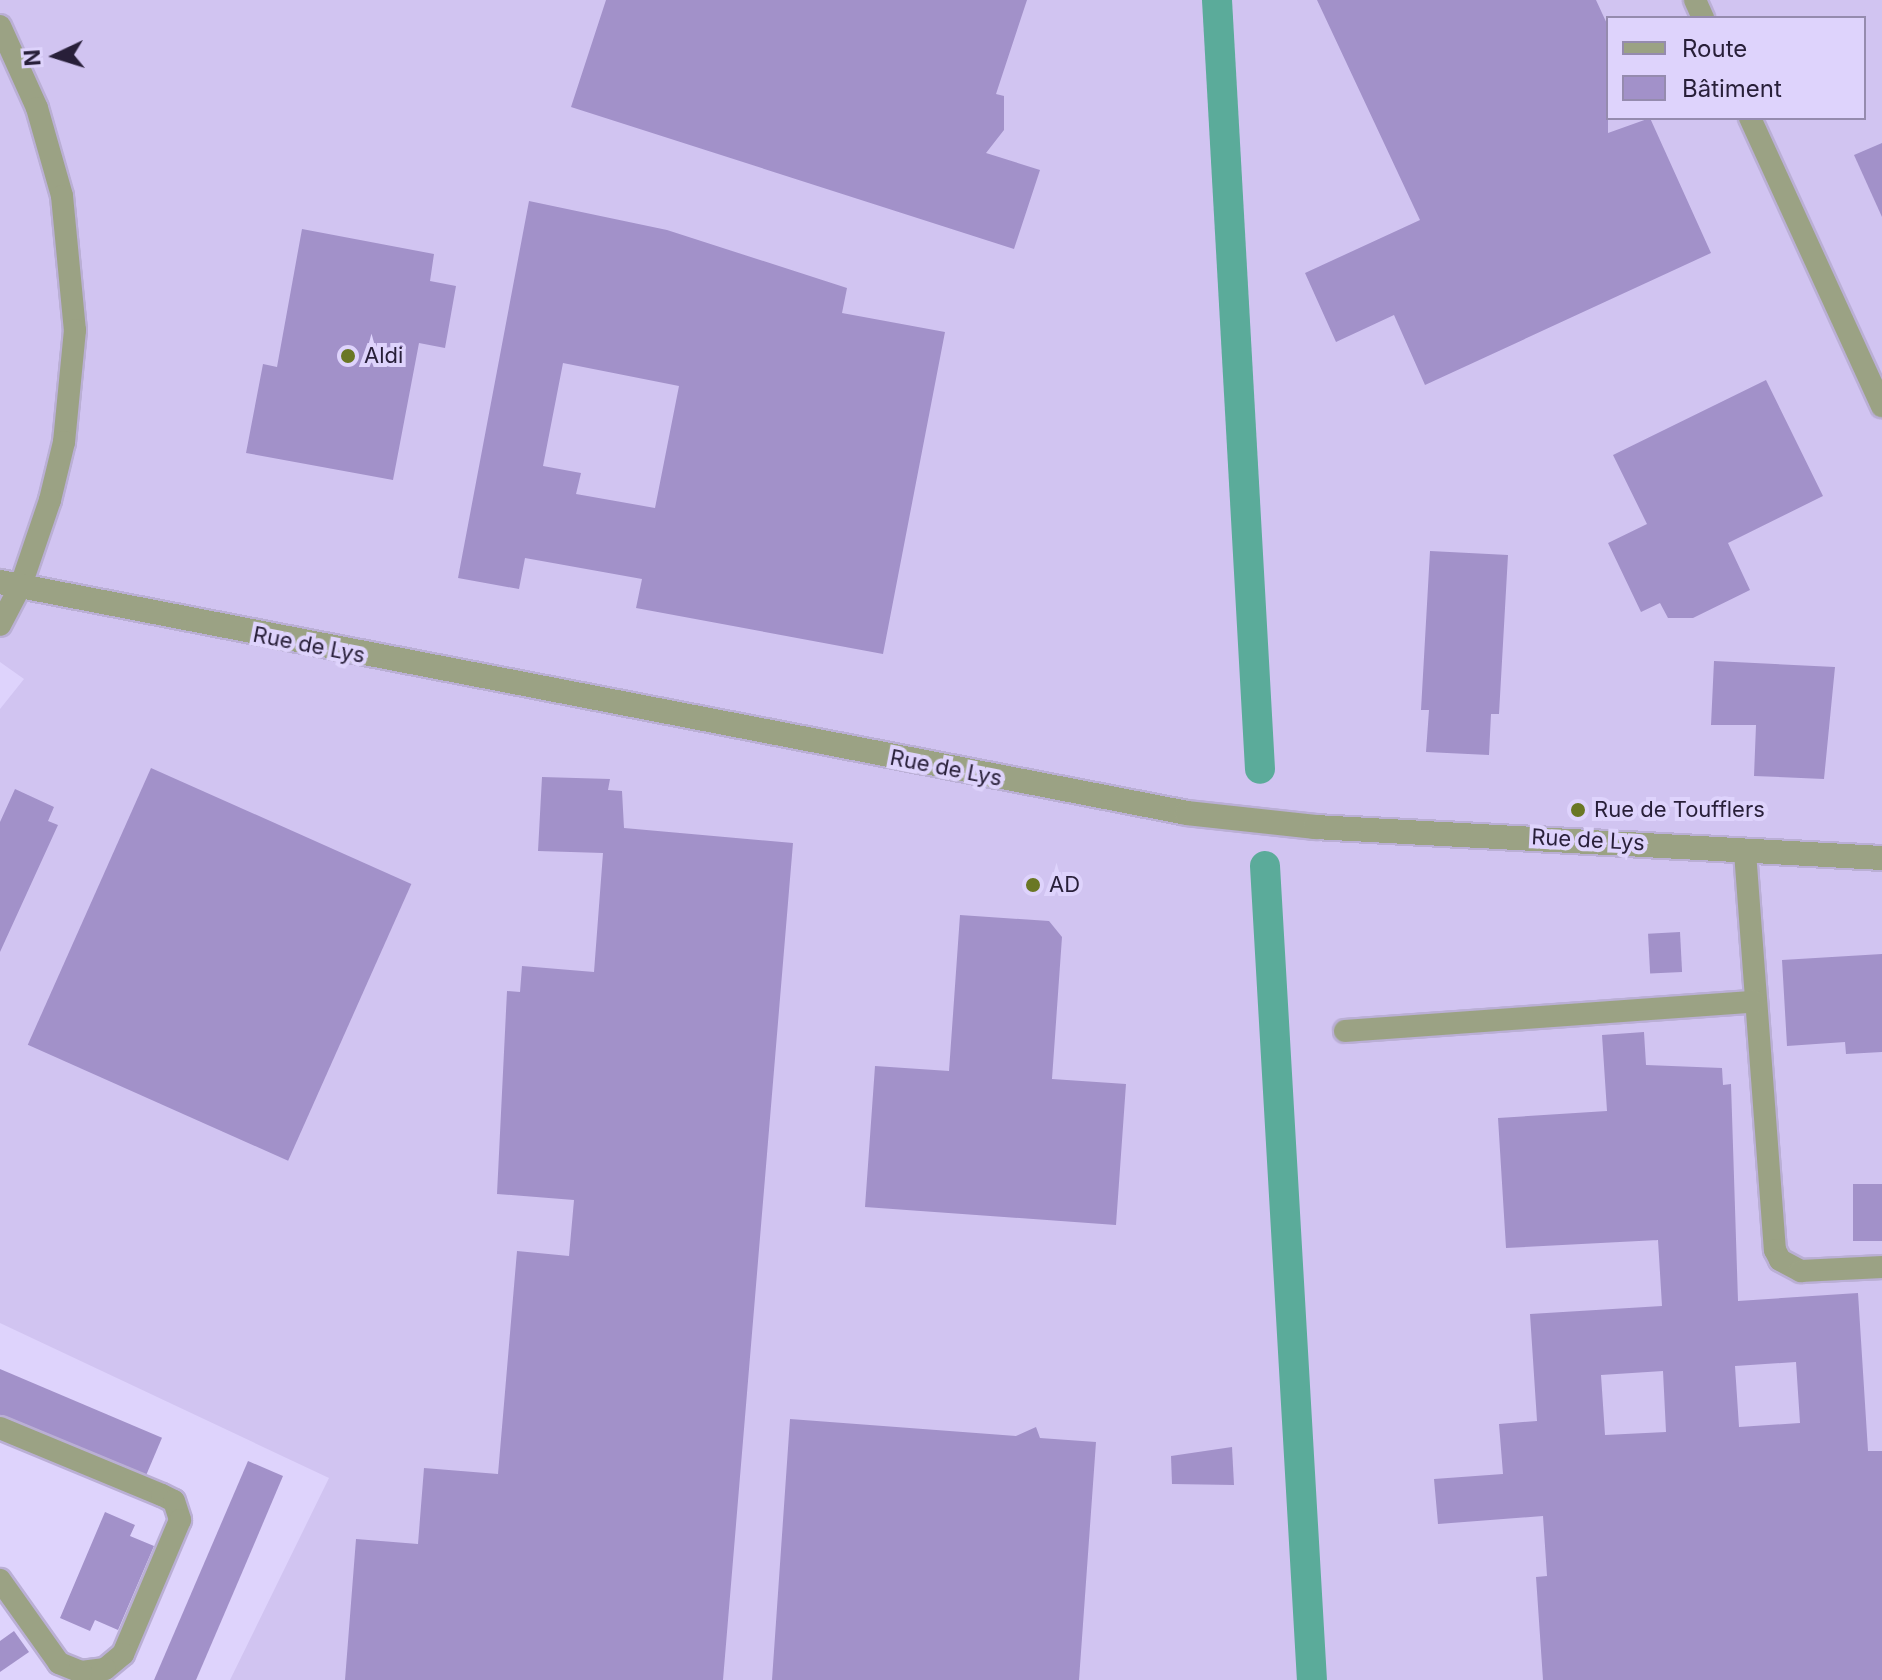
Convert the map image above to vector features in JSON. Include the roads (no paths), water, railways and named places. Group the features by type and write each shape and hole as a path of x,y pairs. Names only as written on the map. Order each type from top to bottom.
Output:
{"street":[{"path":"0,26 55,167 74,305 64,442 11,584 0,625"},
{"path":"1751,120 1882,406"},
{"name":"Rue de Lys","path":"11,584 101,606 1187,813 1745,852 1882,858"},
{"path":"1745,852 1771,1234 1780,1260 1801,1271 1882,1267"},
{"path":"1345,1031 1754,1002"},
{"path":"0,1428 174,1501 180,1520 123,1654 105,1669 81,1672 59,1663 0,1580"}],"waterway":[{"path":"1217,0 1260,769"},
{"path":"1265,866 1312,1680"}],"place":[{"name":"Aldi","path":"348,356"},
{"name":"Rue de Toufflers","path":"1578,810"},
{"name":"AD","path":"1033,885"}]}
